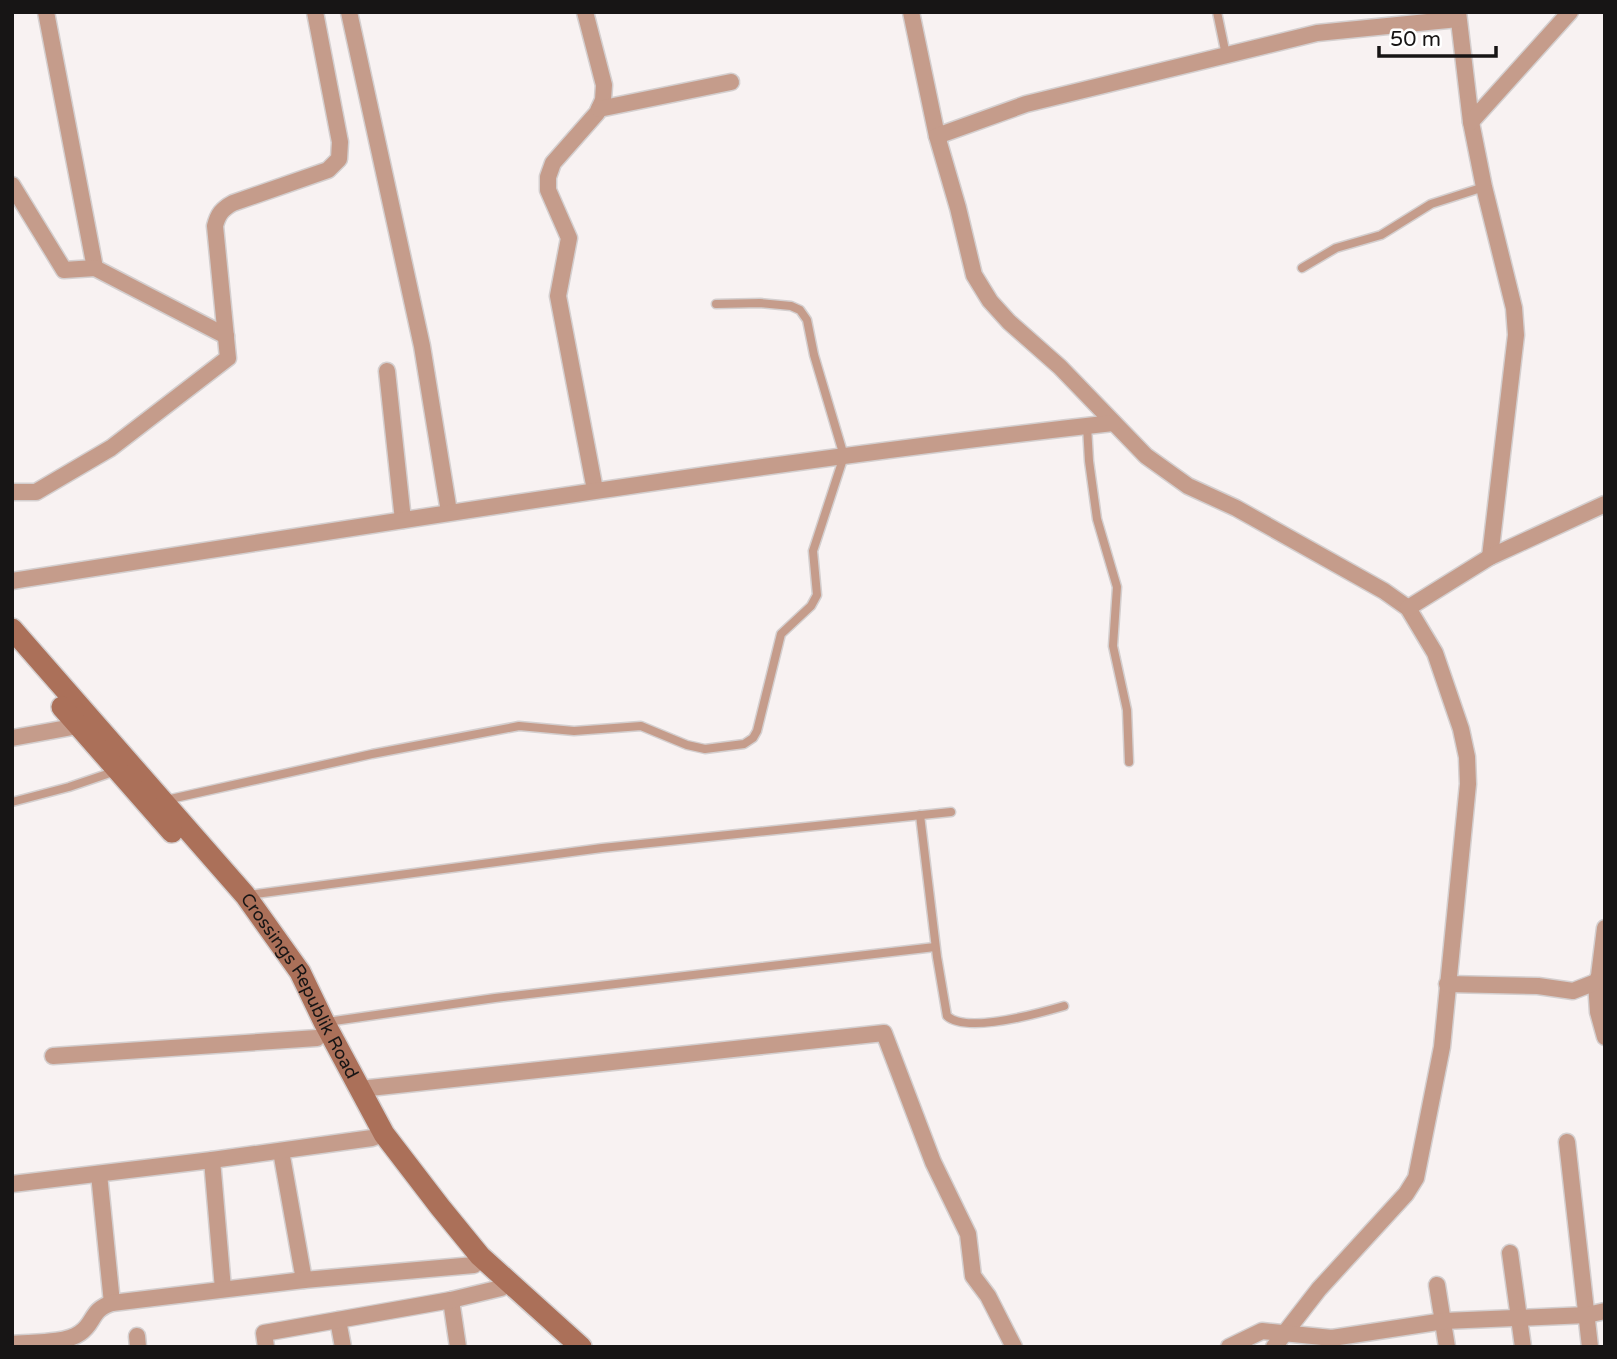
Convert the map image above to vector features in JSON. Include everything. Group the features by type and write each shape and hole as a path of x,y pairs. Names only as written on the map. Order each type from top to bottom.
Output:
{"street":[{"path":"46,12 95,268"},
{"path":"12,492 36,492 111,448 228,358 215,226 218,216 223,208 233,203 328,170 339,159 340,142 315,12"},
{"path":"364,12 350,20 422,346 449,512"},
{"path":"585,12 604,85 603,100 599,109 553,163 548,177 548,190 569,238 558,296 595,490"},
{"path":"911,12 937,136 974,275 990,301 1009,323 1060,367 1146,456 1188,486 1236,508 1384,591 1408,608 1435,653 1461,729 1467,757 1468,785 1437,1076 1416,1178 1406,1194 1319,1289 1278,1340"},
{"path":"1471,122 1570,12"},
{"path":"937,136 1026,104 1317,33 1458,16 1471,122 1514,307 1516,335 1490,557"},
{"path":"599,109 732,82"},
{"path":"12,185 64,270 95,268 226,335"},
{"path":"387,371 403,520"},
{"path":"12,581 595,490 1113,423"},
{"path":"1408,608 1490,557 1605,504"},
{"name":"Crossings Republik Road","path":"12,629 245,895 300,972 320,1030 360,1089 378,1136 480,1256 581,1347"},
{"path":"12,650 196,858 261,937 320,1030 407,1188 474,1265 561,1347"},
{"path":"12,738 78,726"},
{"path":"1605,928 1600,970 1595,982 1598,1012 1605,1037"},
{"path":"1447,984 1538,986 1573,991 1595,982"},
{"path":"53,1056 320,1030"},
{"path":"360,1089 884,1033 933,1162 968,1234 973,1276 988,1296 1014,1347"},
{"path":"12,1184 281,1151 378,1136"},
{"path":"1567,1142 1590,1347"},
{"path":"281,1151 304,1280"},
{"path":"212,1160 223,1289"},
{"path":"99,1174 112,1303"},
{"path":"1510,1253 1522,1347"},
{"path":"12,1344 76,1336 83,1332 94,1312 101,1306 112,1303 304,1280 474,1265"},
{"path":"1437,1285 1447,1347"},
{"path":"266,1347 264,1333 451,1300 501,1288"},
{"path":"451,1300 458,1347"},
{"path":"1229,1347 1262,1331 1278,1340 1321,1338 1354,1341 1444,1321 1587,1315 1605,1311"},
{"path":"338,1320 343,1347"}],"lane":[{"path":"1217,12 1226,55"},
{"path":"1302,268 1336,248 1381,235 1431,204 1484,187"},
{"path":"163,800 372,754 519,726 574,731 641,726 696,748 705,749 744,744 753,738 781,634 814,601 817,590 813,551 844,456 814,355 807,320 800,310 791,306 760,303 716,304"},
{"path":"1087,426 1097,519 1117,587 1114,646 1127,710 1129,762"},
{"path":"12,802 117,771"},
{"path":"245,895 589,850 951,812"},
{"path":"920,815 935,947 946,1011 952,1020 990,1022 1030,1016 1065,1006"},
{"path":"320,1030 495,998 935,947"}]}
